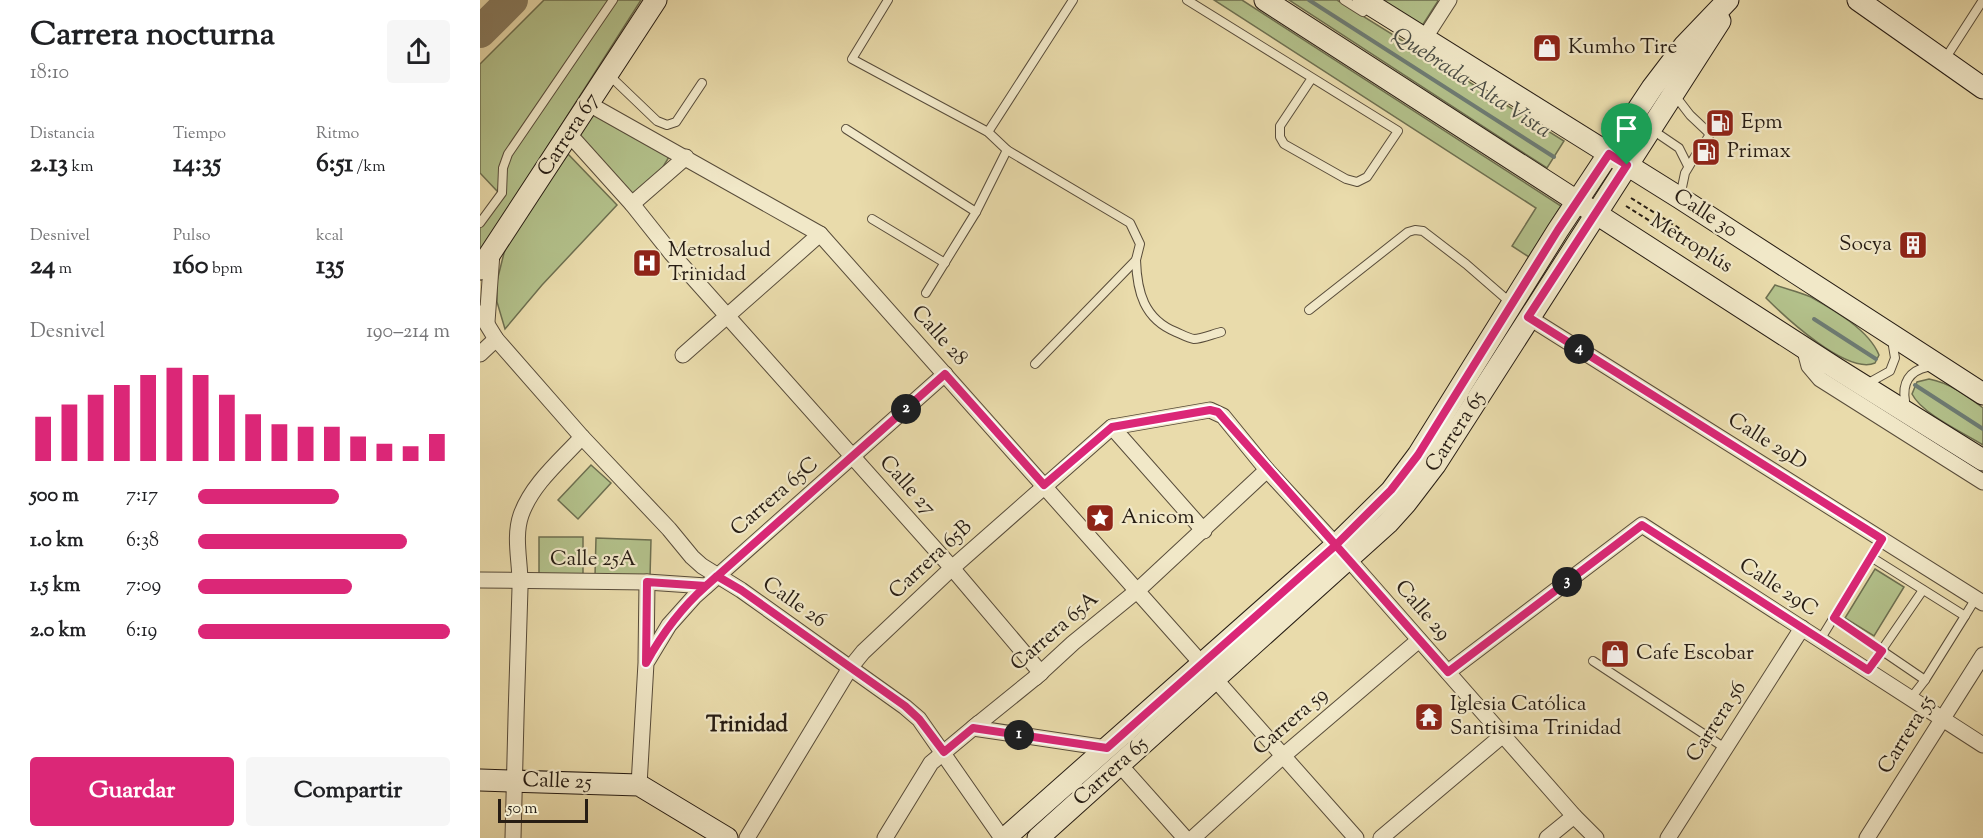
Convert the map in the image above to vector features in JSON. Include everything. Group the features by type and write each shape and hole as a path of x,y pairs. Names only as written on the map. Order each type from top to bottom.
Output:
{"main road":[{"name":"Carrera 67","path":"486,261 656,0"},
{"path":"1265,0 1579,198 1804,347 1983,460"},
{"name":"Calle 30","path":"1363,0 1614,164 1680,198 1983,394"},
{"name":"Carrera 65","path":"1520,311 1597,210 1614,164 1669,64 1700,28 1730,0"},
{"name":"Carrera 65","path":"1004,838 1113,756 1342,552 1388,523 1422,483 1520,311 1579,198 1649,128 1730,0"},
{"path":"1858,0 1983,88"},
{"name":"Carrera 65","path":"1038,838 1113,756"},
{"name":"Calle 25","path":"480,780 639,785 727,838"}],"street":[{"path":"1424,39 1447,1"},
{"name":"Calle 28","path":"589,104 820,234 1356,838"},
{"name":"Calle 27","path":"569,134 1041,673"},
{"path":"632,204 686,157"},
{"path":"683,355 820,234"},
{"name":"Calle 26","path":"486,261 483,317 496,339 582,437 669,529 711,581 741,590 905,706 919,719 944,752 1004,838"},
{"name":"Calle 29D","path":"1520,311 1979,600"},
{"path":"480,354 496,339"},
{"path":"1804,347 1809,366 1820,379 1983,482"},
{"name":"Carrera 65C","path":"646,663 669,625 711,581 945,374"},
{"name":"Calle 29","path":"1112,427 1210,410 1218,412 1574,816 1596,838"},
{"path":"1112,427 1204,531"},
{"name":"Carrera 65B","path":"747,838 850,668 863,652 951,568 1112,427"},
{"path":"513,838 520,581 517,534 524,509 542,479 582,437"},
{"name":"Carrera 65A","path":"885,838 931,763 1138,590 1267,470"},
{"name":"Calle 29C","path":"1448,672 1642,525 1983,745"},
{"name":"Calle 25A","path":"480,580 711,581"},
{"name":"Carrera 65C","path":"639,785 646,663 647,582"},
{"name":"Carrera 56","path":"1668,838 1802,628"},
{"name":"Carrera 59","path":"1193,838 1283,756 1419,640"},
{"name":"Carrera 55","path":"1867,838 1983,655"},
{"path":"973,728 1113,756 1185,838"},
{"path":"1381,838 1503,735"},
{"path":"1548,838 1574,816"}],"lane":[{"path":"480,223 502,193 503,168 508,154 613,0"},
{"path":"888,0 852,59 988,132 1007,150 1130,224 1140,244 1136,260 1136,279 1141,300 1154,318 1194,339 1221,332"},
{"path":"988,132 1073,0"},
{"path":"1187,0 1398,131 1367,177 1357,182 1346,179 1284,144 1280,137 1280,126 1312,78"},
{"path":"1280,0 1579,198"},
{"path":"1344,0 1374,19"},
{"path":"1944,60 1983,0"},
{"path":"608,74 657,121 667,125 676,122 702,83"},
{"path":"1672,95 1708,132 1709,136 1705,142"},
{"path":"1649,128 1679,148 1688,166"},
{"path":"846,129 976,212"},
{"path":"926,292 976,212 1007,150"},
{"path":"1680,198 1688,166 1697,153"},
{"name":"Metroplús","path":"1597,210 1768,314"},
{"path":"872,219 945,263"},
{"name":"Calle 29D","path":"1309,310 1407,232 1415,230 1423,231 1466,264 1520,311"},
{"path":"1035,364 1136,260"},
{"path":"1802,288 1983,404"},
{"path":"1872,381 1890,371 1895,358 1893,346"},
{"path":"1905,401 1904,389 1910,376 1915,371 1927,368"},
{"path":"1863,375 1983,450"},
{"path":"1820,640 1882,539"},
{"path":"1871,557 1965,615"},
{"path":"1868,670 1923,590"},
{"path":"1911,698 1925,680 1965,615 1979,600"},
{"path":"1834,618 1925,680"},
{"path":"1593,661 1725,748"}],"path":[{"path":"1631,198 1682,230"},
{"path":"1626,206 1677,238"}],"green space":[{"path":"544,0 610,0 506,153 497,191 480,173 480,64"},
{"path":"615,0 641,0 480,253 480,226 499,200 507,161"},
{"path":"1214,0 1242,0 1561,206 1529,257 1512,246 1536,208"},
{"path":"1289,0 1337,0 1564,141 1547,168"},
{"path":"1380,0 1437,0 1438,1 1422,26"},
{"path":"593,110 669,157 655,180 632,199 577,138"},
{"path":"568,154 617,205 542,285 505,329 497,302 497,281 504,253 511,234"},
{"path":"1775,285 1811,297 1859,329 1879,355 1875,363 1863,364 1849,361 1833,353 1801,330 1766,298"},
{"path":"1929,379 1951,387 1983,408 1983,445 1934,416 1917,401 1912,394 1917,382"},
{"path":"591,465 611,483 578,519 558,500"},
{"path":"539,537 583,537 583,574 539,574"},
{"path":"596,538 651,540 650,577 595,576"},
{"path":"1875,569 1904,587 1874,636 1845,618"}],"waterway":[{"name":"Quebrada Alta Vista","path":"1309,0 1554,157"},
{"name":"Quebrada Alta Vista","path":"1814,319 1876,359"},
{"name":"Quebrada Alta Vista","path":"1915,385 1983,429"}],"taxiway":[{"path":"480,32 512,0"}],"place":[{"name":"Kumho Tire","path":"1547,48"},
{"name":"Epm","path":"1720,123"},
{"name":"Primax","path":"1706,152"},
{"name":"Socya","path":"1913,245"},
{"name":"Metrosalud Trinidad","path":"647,263"},
{"name":"Anicom","path":"1100,518"},
{"name":"Cafe Escobar","path":"1615,654"},
{"name":"Iglesia Católica Santisima Trinidad","path":"1429,717"}],"district":[{"name":"Trinidad","path":"747,726"}],"route":[{"path":"1627,165 1528,317 1882,539 1834,618 1882,651 1868,670 1642,525 1448,672 1336,545 1267,470 1218,412 1210,410 1112,427 1044,485 945,374 807,496 706,586 694,597 669,625 646,663 647,582 706,586 717,576 728,582 741,590 905,706 919,719 944,752 973,728 1107,748 1336,545 1391,490 1418,455 1558,230 1609,154 1627,165"}]}
